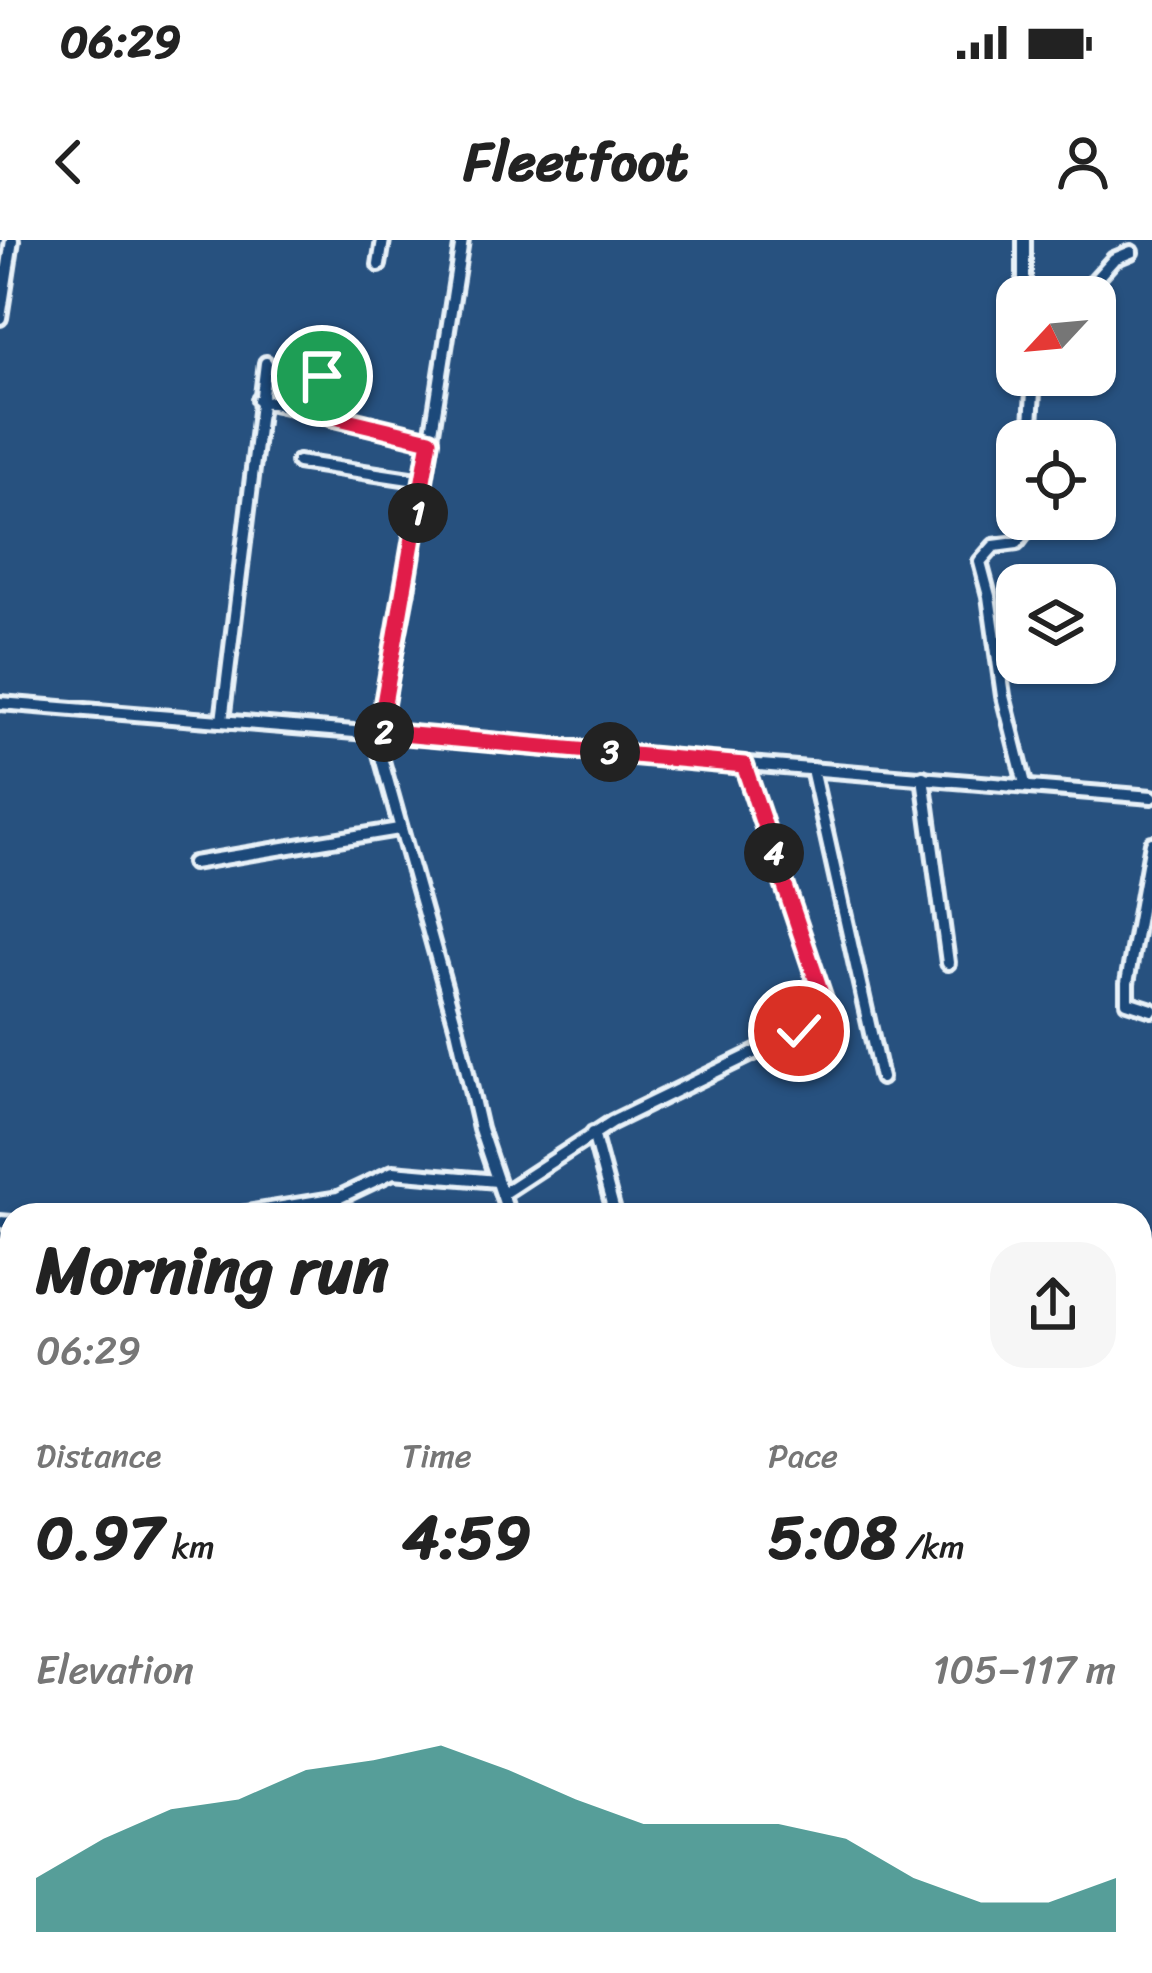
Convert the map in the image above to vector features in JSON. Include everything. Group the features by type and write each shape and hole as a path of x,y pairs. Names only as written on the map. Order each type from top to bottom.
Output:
{"street":[{"path":"0,318 12,240"},
{"path":"379,265 383,240"},
{"path":"462,240 378,754 504,1203"},
{"path":"1024,240 1024,276"},
{"path":"1099,276 1114,259 1131,252"},
{"path":"222,722 266,363"},
{"path":"318,413 322,376"},
{"path":"260,400 430,440"},
{"path":"298,462 423,481"},
{"path":"1019,540 994,546 980,562 1003,697 1025,784"},
{"path":"0,703 1152,797"},
{"path":"307,1203 338,1198 393,1172 500,1188 593,1133 799,1031 817,1016 822,1005 744,765"},
{"path":"812,769 881,1078"},
{"path":"923,778 948,964"},
{"path":"193,863 399,829"},
{"path":"1152,843 1126,983 1127,1002 1152,1010"},
{"path":"593,1133 612,1203"}],"route":[{"path":"322,376 318,413 430,440 379,732 744,765 823,999 817,1016 799,1031"}]}
